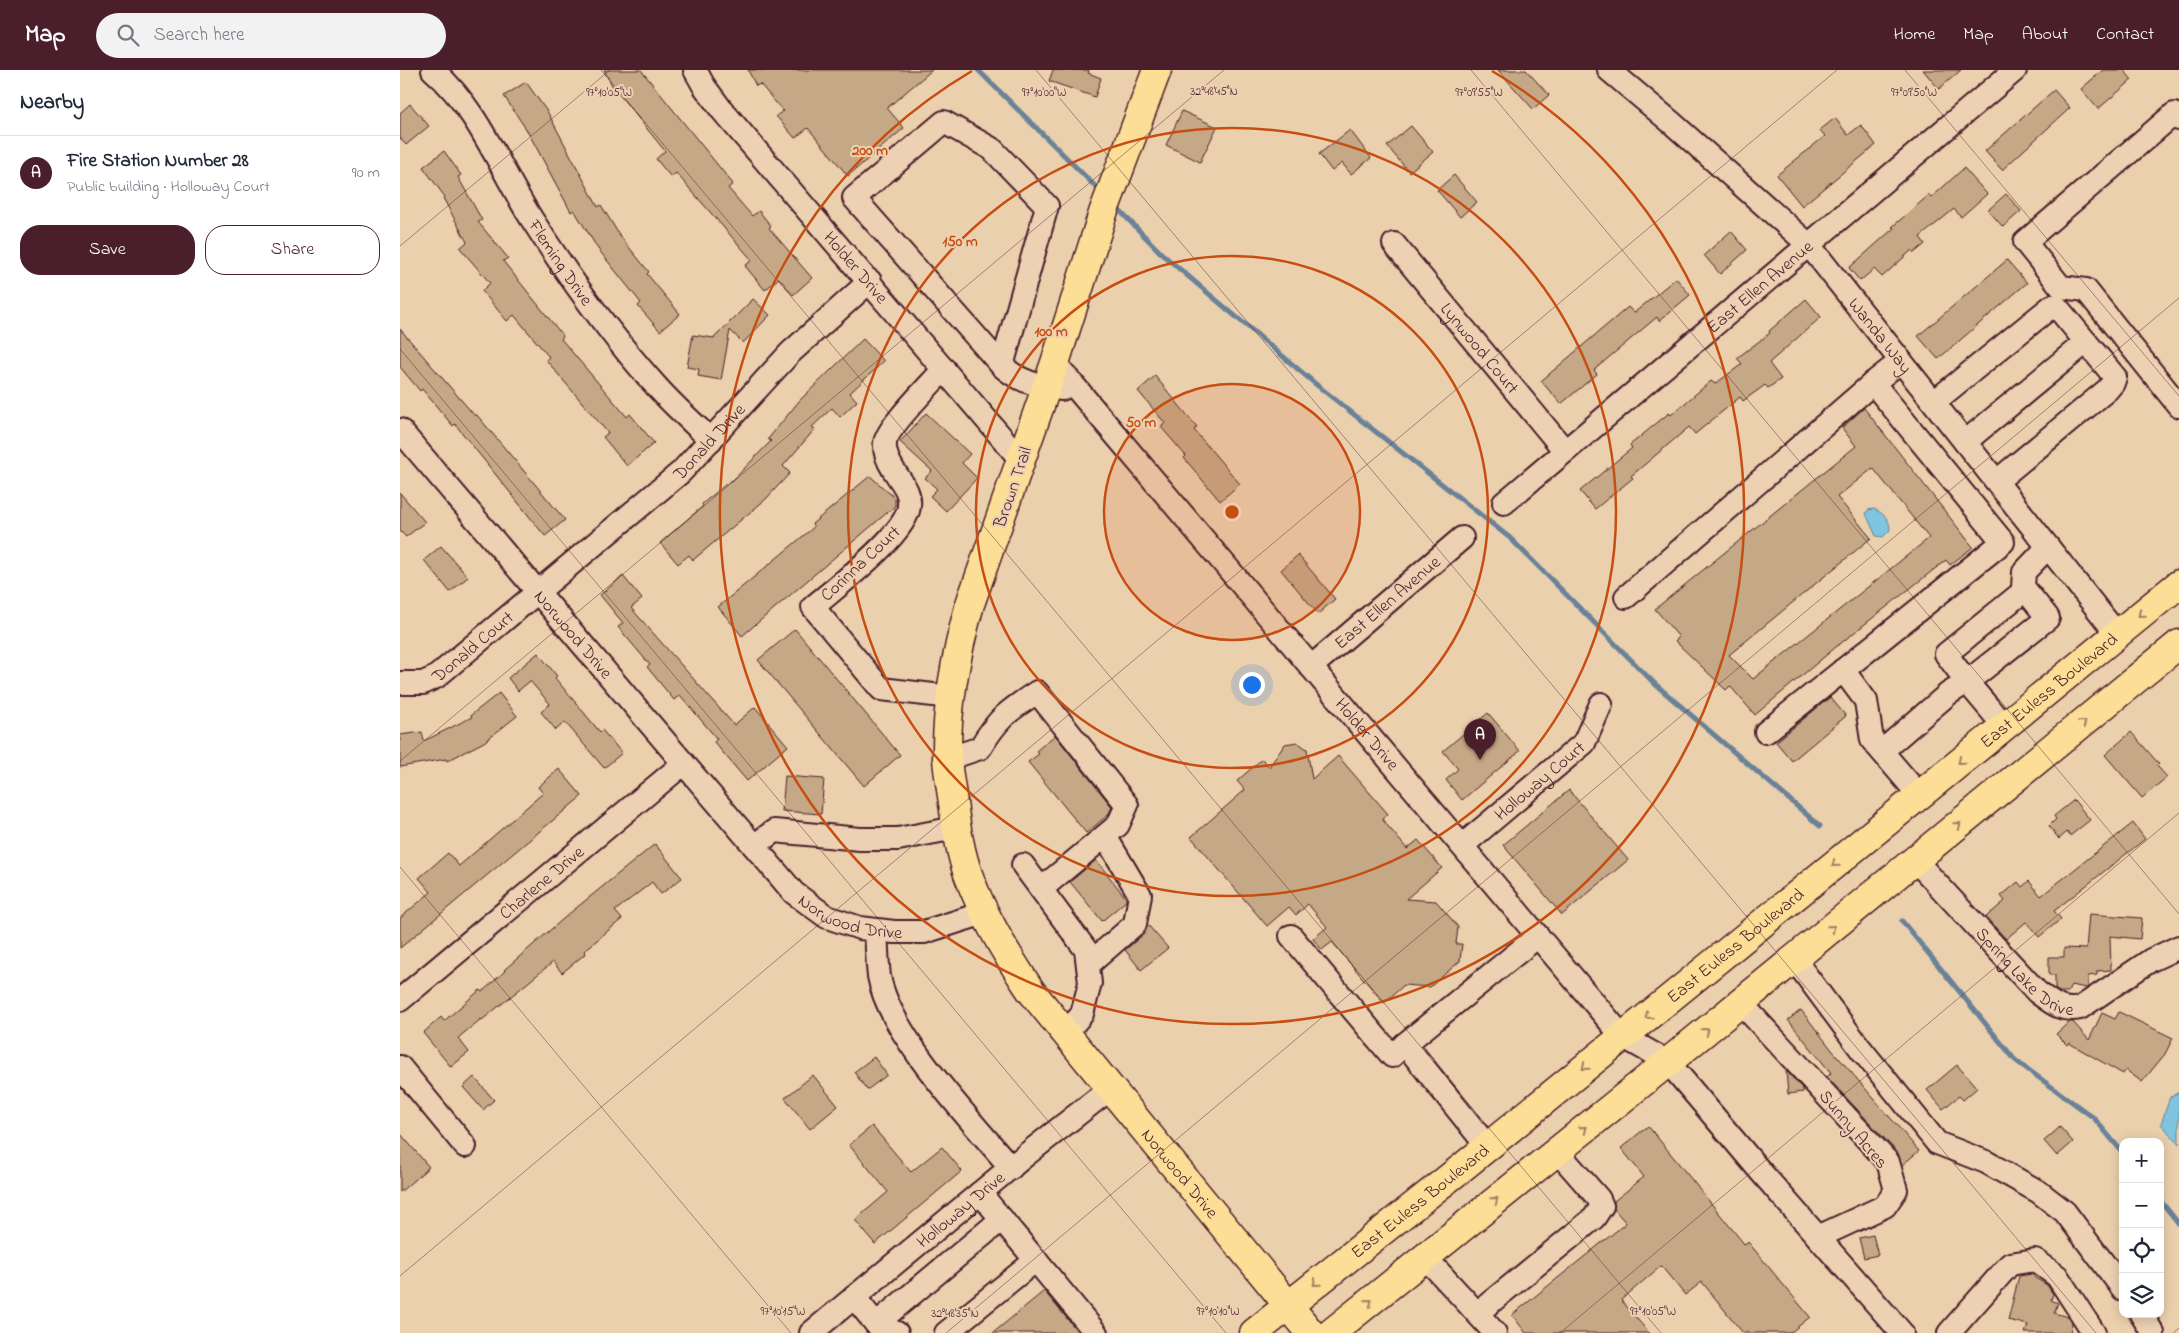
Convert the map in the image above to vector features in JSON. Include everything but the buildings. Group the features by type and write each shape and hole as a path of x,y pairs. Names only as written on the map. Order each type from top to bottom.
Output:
{"main road":[{"name":"Brown Trail","path":"984,913 967,873 956,828 947,759 951,697 959,644 968,612 1051,375 1103,213 1157,70"},
{"name":"East Euless Boulevard","path":"1254,1333 2179,584"},
{"path":"1331,1333 1741,1003 2179,644"},
{"name":"Norwood Drive","path":"984,913 1006,954 1031,991 1311,1333"}],"street":[{"name":"Fleming Drive","path":"434,70 446,81 481,127 531,218 591,304 658,388 711,440"},
{"name":"Holder Drive","path":"695,70 704,86 722,109 1021,460"},
{"name":"Wanda Way","path":"1609,70 1672,123 1809,245 2117,634"},
{"name":"East Ellen Avenue","path":"1504,503 2015,70"},
{"path":"2179,120 2174,114 2025,242 2060,287 2086,290 2179,406"},
{"name":"Holder Drive","path":"1002,366 1047,206 992,149 944,122 854,198 1002,366 1012,376 1051,375 1078,390 1622,1036 1668,1062"},
{"name":"Lynwood Court","path":"1394,244 1565,451"},
{"name":"Donald Drive","path":"538,592 681,472 790,353 870,282"},
{"path":"1934,402 2052,306 2057,307 2115,377 2113,384 1997,481"},
{"path":"1966,442 2086,342"},
{"path":"1626,598 1873,382 1901,361"},
{"name":"Corinna Court","path":"944,369 891,429 885,443 887,458 907,489 910,506 904,522 877,552 813,607 882,689 951,697"},
{"path":"1766,732 2003,542 1873,382"},
{"name":"Norwood Drive","path":"400,430 794,893 827,917 860,928 894,932 924,932 984,913"},
{"name":"East Ellen Avenue","path":"1311,667 1462,538"},
{"path":"1882,752 1948,694 1968,682 2048,618 2023,587 2024,572 2048,547"},
{"path":"2004,726 1946,654 2025,590"},
{"name":"Donald Court","path":"400,683 423,683 436,677 538,592"},
{"path":"1843,670 1866,701 1872,740 1920,795"},
{"path":"947,759 980,748 994,725 1011,709 1037,692 1127,805 1118,825 1041,889"},
{"name":"Holloway Court","path":"1463,845 1584,743 1601,704"},
{"name":"Charlene Drive","path":"400,1000 683,764"},
{"path":"754,846 774,831 860,839 898,839 956,828"},
{"path":"1088,965 1135,924 1140,894 1106,836"},
{"name":"Spring Lake Drive","path":"1915,860 2037,992 2057,1008 2070,1010 2080,1008 2151,960 2179,947"},
{"path":"1024,864 1086,950 1090,983 1082,1014 1066,1033"},
{"path":"876,930 879,977 902,1030 932,1073 1011,1168"},
{"path":"1291,936 1392,1056 1538,936"},
{"path":"1794,959 1860,1048 1937,1143 1986,1162 2039,1192 2065,1212 2119,1284"},
{"name":"Sunny Acres","path":"1741,1003 1888,1162 1896,1190 1885,1206 1818,1238"},
{"path":"1405,1044 1487,1146"},
{"path":"1668,1062 1902,1333"},
{"path":"400,1068 465,1146"},
{"name":"Holloway Drive","path":"811,1333 980,1193 1111,1088"},
{"path":"1473,1309 1480,1310 1594,1218 1602,1206 1599,1199 1557,1151"},
{"path":"980,1193 1096,1333"},
{"path":"876,1324 1002,1219"},
{"path":"1425,1257 1495,1333"},
{"path":"946,1333 1036,1260"},
{"path":"1949,1333 2010,1264 2035,1260 2057,1276 2094,1333"},
{"path":"854,1297 876,1324 897,1333"},
{"path":"2144,1318 2153,1333"}],"water":[{"path":"1874,509 1883,515 1889,523 1890,530 1883,537 1876,536 1866,514 1868,510"},
{"path":"2179,1092 2179,1144 2161,1124 2170,1097"}],"waterway":[{"path":"978,70 1102,193"},
{"path":"1115,206 1163,255 1318,386 1510,538 1655,684 1820,826"},
{"path":"1902,921 2015,1060 2094,1118 2119,1148"},
{"path":"2164,1205 2179,1224"}],"place":[{"name":"Fire Station Number 28","path":"1480,760"}]}
